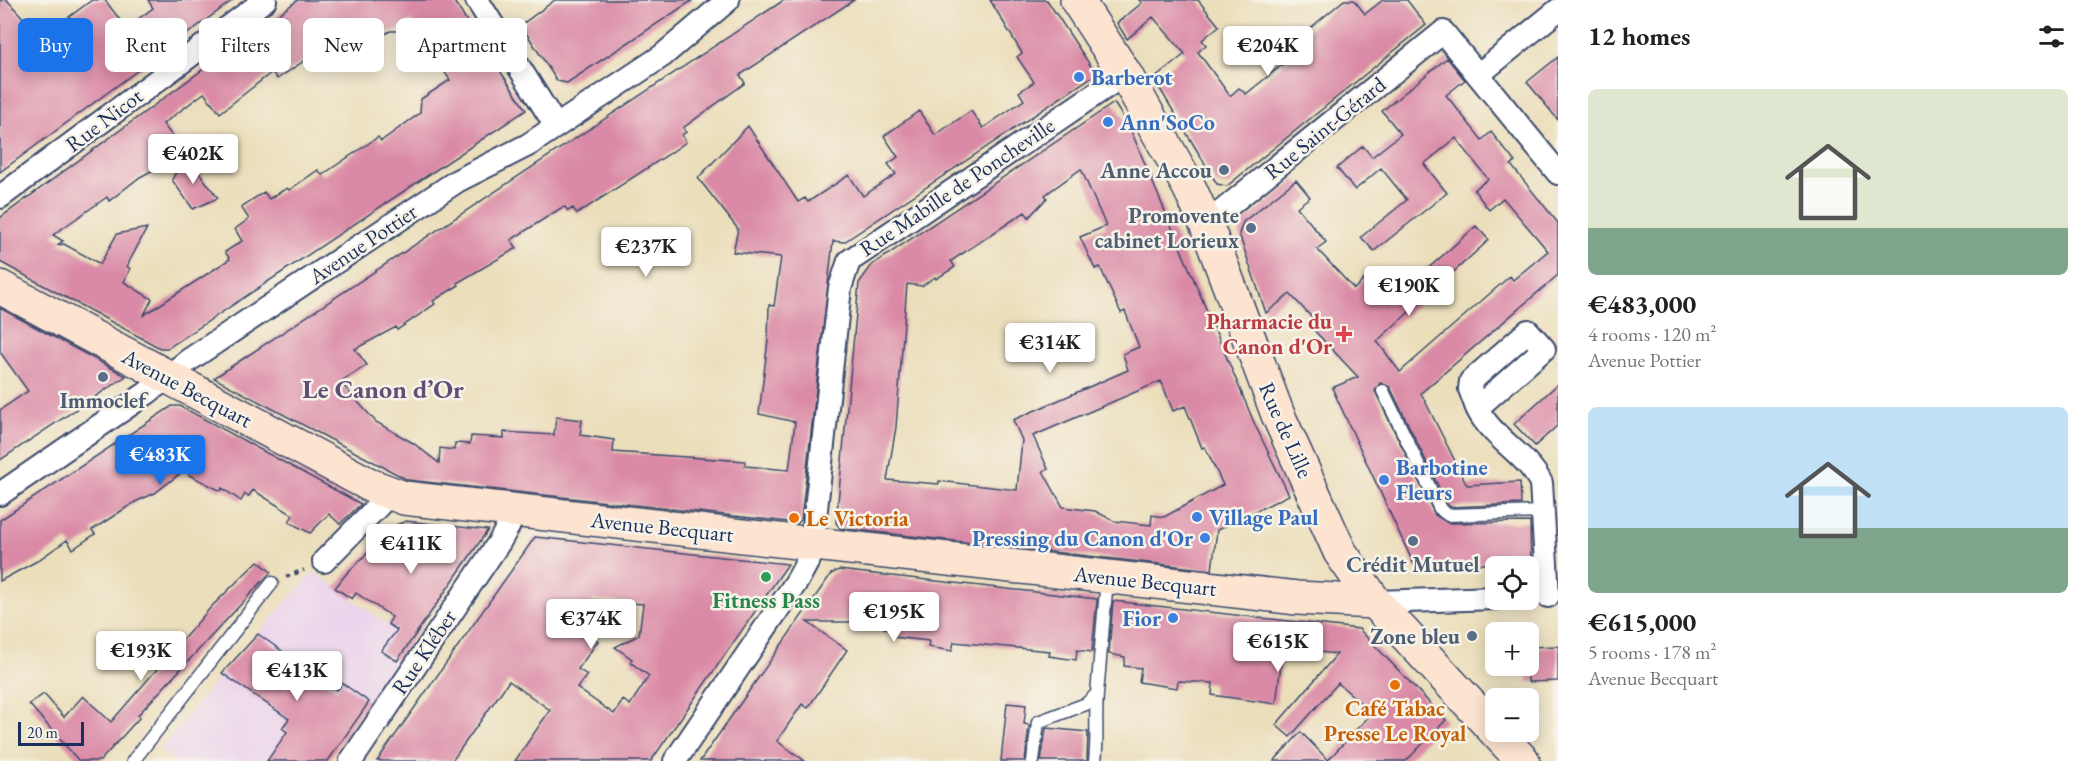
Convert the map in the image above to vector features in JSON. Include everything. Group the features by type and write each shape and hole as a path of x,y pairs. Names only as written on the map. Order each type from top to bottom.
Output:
{"street":[{"name":"Rue Nicot","path":"0,197 265,0"},
{"path":"477,0 556,126"},
{"name":"Avenue Pottier","path":"0,494 168,376 457,181 514,153 662,56 728,0"},
{"name":"Rue de Lille","path":"1077,0 1125,74 1176,160 1206,224 1278,415 1340,552 1375,602 1485,720"},
{"path":"1558,9 1478,75 1558,173"},
{"name":"Rue Saint-Gérard","path":"1206,224 1443,32 1478,75"},
{"name":"Rue Mabille de Poncheville","path":"675,761 806,566 813,544 840,288 849,261 1125,74"},
{"name":"Avenue Becquart","path":"0,286 390,494 421,501 1339,603 1375,602"},
{"path":"1477,408 1487,425 1538,477 1544,512 1545,596"},
{"path":"324,561 390,494"},
{"name":"Rue Kléber","path":"351,761 500,541 508,525 511,511"},
{"path":"1375,602 1485,598"},
{"name":"Rue de Lille","path":"1505,742 1523,761"}],"lane":[{"path":"1383,391 1440,509 1448,515 1544,512"},
{"path":"1095,761 1098,733 1094,724 1107,577"},
{"path":"133,761 272,582"},
{"path":"1033,761 1038,722 1086,704 1097,694"}],"path":[{"path":"272,582 324,561"}],"shaded area":[{"path":"314,572 400,633 382,651 397,661 328,761 175,761 160,750 222,673"}],"building":[{"path":"0,0 7,0 23,18 18,18 18,72 93,72 93,18 69,17 92,0 105,0 118,18 105,18 105,72 135,72 0,172"},
{"path":"148,0 233,0 209,18 199,18 199,25 187,34 187,18 140,18 153,8"},
{"path":"298,0 453,0 465,18 396,18 396,31 384,35 384,18 303,18 303,62 291,70 291,18 273,18"},
{"path":"555,0 693,0 567,83 557,81 527,34 527,21"},
{"path":"784,0 854,0 740,75 745,83 683,128 686,132 682,135 686,142 669,154 577,214 573,208 568,211 565,207 561,208 511,240 517,248 457,283 459,285 433,301 435,304 397,330 396,327 355,349 367,365 340,382 376,422 413,443 439,463 440,448 454,450 455,443 470,444 471,436 504,438 504,432 554,435 556,417 582,420 580,435 614,440 613,452 745,461 745,466 789,470 795,422 759,414 768,340 769,305 774,306 781,257 733,252 738,229 698,178 748,126 798,202 805,198 808,202 849,175 863,196 896,174 888,164 898,157 884,136 919,111 935,135 971,111 983,128 1024,100 1019,92 1034,82 1017,57 1022,53 990,0 1047,0 1096,74 844,242 833,241 801,520 798,523 408,480 214,378"},
{"path":"1139,0 1198,0 1219,26 1202,40 1206,45 1198,52 1230,96 1239,88 1246,94 1303,48 1296,40 1344,0 1354,0 1365,14 1383,0 1407,0 1426,25 1227,186 1217,184 1154,79 1185,54 1153,17 1127,39 1117,23 1142,3"},
{"path":"1558,57 1558,120 1527,82"},
{"path":"1447,58 1465,80 1446,95 1482,140 1491,132 1515,162 1511,165 1558,223 1558,275 1421,393 1467,485 1520,482 1521,504 1451,507 1447,504 1390,387 1380,383 1375,391 1435,515 1448,523 1530,522 1531,556 1485,556 1485,564 1415,567 1332,388 1358,377 1311,327 1316,322 1290,294 1266,313 1239,234 1243,222 1296,180 1310,197 1297,207 1326,242 1317,249 1354,289 1366,278 1389,303 1476,226 1489,240 1377,341 1400,372 1510,276 1513,280 1548,251 1503,198 1489,210 1474,190 1488,179 1456,138 1424,164 1447,193 1374,251 1361,237 1407,200 1381,168 1355,190 1337,168 1363,146 1372,157 1401,134 1382,111"},
{"path":"200,72 272,72 220,113 204,93 163,124 185,153 164,168 156,171 155,169 140,177 109,201 107,197 53,235 63,241 57,245 64,244 100,264 117,234 147,228 127,266 130,269 124,282 152,299 144,315 230,259 225,252 242,241 235,229 249,219 241,207 264,192 269,199 287,188 289,190 318,170 322,175 378,137 381,141 420,113 421,99 450,80 445,72 501,72 526,110 168,348 160,348 0,262 0,218"},
{"path":"272,72 288,72 277,79"},
{"path":"1114,103 1129,126 1256,427 1289,495 1217,530 1212,570 840,528 836,523 859,283 872,265","holes":["1081,169 1106,226 1080,237 1095,269 1100,267 1121,313 1125,311 1139,347 1123,354 1128,370 1013,420 1022,440 1017,490 939,481 939,484 887,480 896,427 907,284 922,286 955,267 951,261 1025,212 1029,217 1047,198 1045,195","1161,381 1173,411 1185,406 1202,448 1205,447 1223,485 1164,517 1152,515 1151,525 1114,521 1095,511 1063,507 1043,471 1048,469 1033,436"]},
{"path":"185,154 218,198 193,209 172,180"},
{"path":"0,308 126,376 0,460 0,410 28,391 0,352"},
{"path":"1558,384 1558,425 1535,446 1514,424"},
{"path":"172,406 180,406 361,504 340,524 329,514 310,533 289,522 293,515 253,490 249,496 245,494 241,501 222,488 221,491 189,475 186,469 155,493 135,502 92,530 95,534 73,549 67,540 37,561 0,581 0,520"},
{"path":"406,521 488,530 397,661 381,651 397,630 388,624 392,617 356,593 352,599 335,588 346,574 396,525"},
{"path":"535,537 788,564 651,761 515,761 550,710 509,681 452,761 377,761","holes":["593,600 643,604 639,635 615,647 632,659 630,662 649,676 630,705 623,700 614,714 577,688 587,675 578,669 598,641 589,635"]},
{"path":"258,561 271,572 138,715 140,717 100,761 79,761 29,704 44,694 64,717 83,696 111,722 212,606"},
{"path":"839,570 1097,599 1092,652 1077,650 1076,660 1049,656 1050,651 954,642 952,651 928,647 929,641 893,637 894,629 884,628 885,622 807,622 847,650 808,708 802,704 777,741 805,761 700,761 831,574"},
{"path":"1113,601 1359,629 1446,720 1406,761 1274,761 1301,732 1328,760 1372,713 1338,683 1290,737 1276,725 1337,654 1283,648 1276,704 1212,695 1213,683 1178,681 1177,688 1139,682 1141,668 1124,666 1125,657 1109,654"},
{"path":"258,634 337,690 342,683 369,702 328,761 267,761 287,732 282,728 289,719 222,673"},
{"path":"1558,646 1558,681 1528,682 1528,676 1539,676 1539,647"},
{"path":"1007,703 1026,705 1024,724 1029,725 1025,761 1001,761"},
{"path":"1046,728 1088,732 1087,761 1041,761"}],"place":[{"name":"Barberot","path":"1079,77"},
{"name":"Ann'SoCo","path":"1108,122"},
{"name":"Anne Accou","path":"1224,170"},
{"name":"Promovente cabinet Lorieux","path":"1251,228"},
{"name":"Pharmacie du Canon d'Or","path":"1344,334"},
{"name":"Immoclef","path":"103,377"},
{"name":"Barbotine Fleurs","path":"1384,480"},
{"name":"Village Paul","path":"1197,517"},
{"name":"Le Victoria","path":"794,518"},
{"name":"Pressing du Canon d'Or","path":"1205,538"},
{"name":"Crédit Mutuel","path":"1413,541"},
{"name":"Fitness Pass","path":"766,577"},
{"name":"Fior","path":"1173,618"},
{"name":"Zone bleu","path":"1472,636"},
{"name":"Café Tabac Presse Le Royal","path":"1395,685"}],"district":[{"name":"Le Canon d’Or","path":"383,389"}]}
